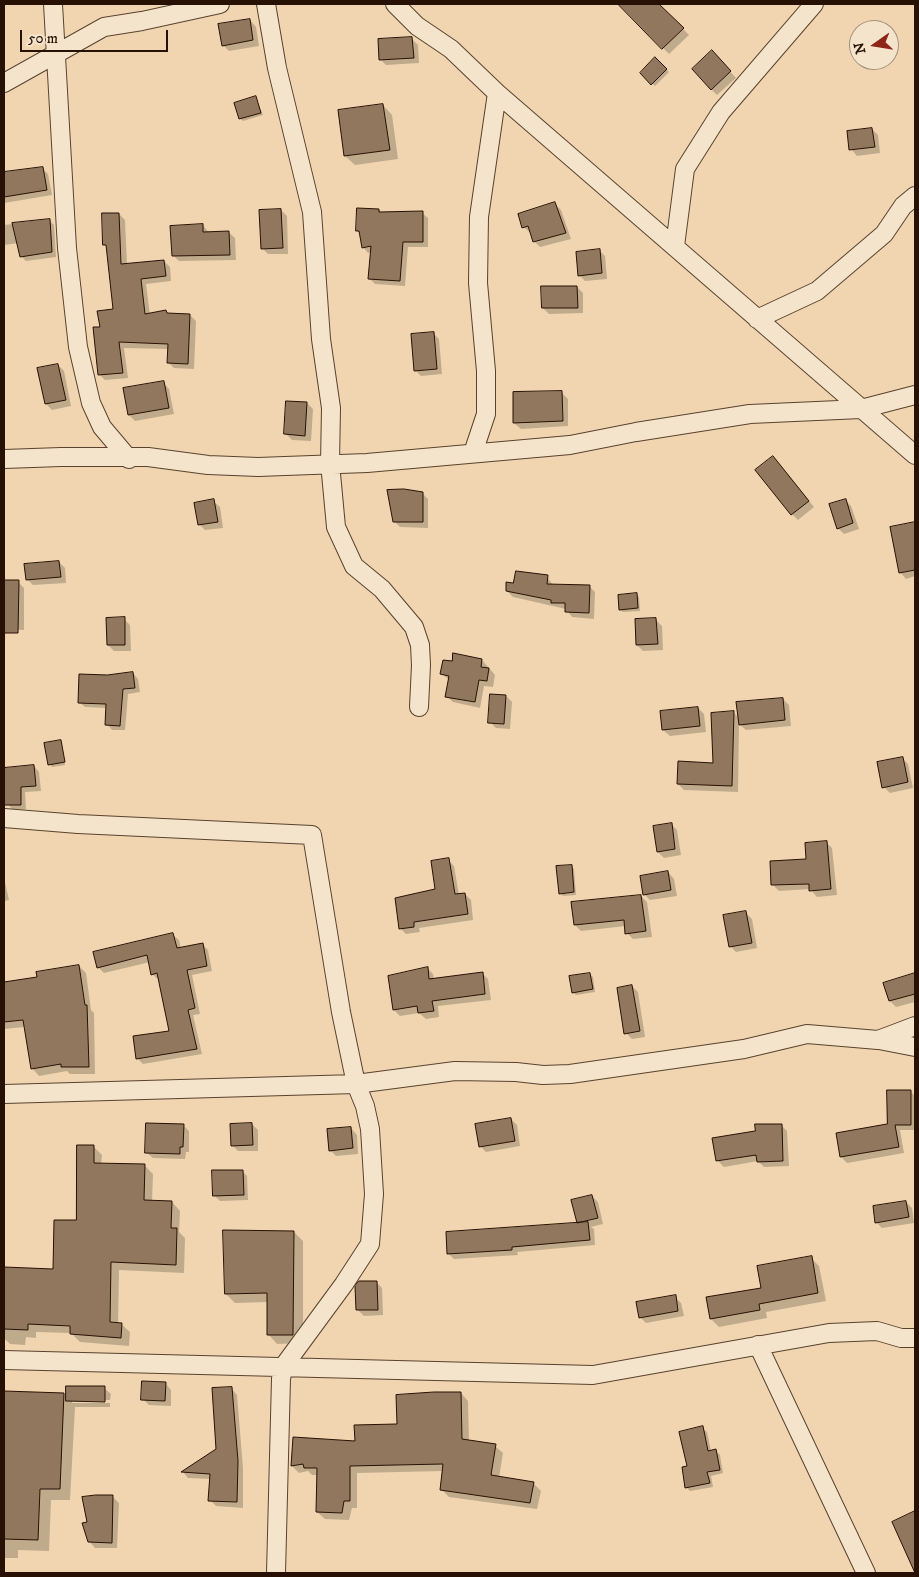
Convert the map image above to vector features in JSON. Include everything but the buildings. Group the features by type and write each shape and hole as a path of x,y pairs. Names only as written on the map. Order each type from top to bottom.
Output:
{"street":[{"path":"53,4 66,248 78,347 91,403 102,428 129,458"},
{"path":"4,84 57,52 104,27 142,21 220,4"},
{"path":"266,4 277,68 312,212 321,338 331,408 332,444 330,463 336,527 354,566 382,590 414,627 422,665 420,707"},
{"path":"395,4 417,26 451,49 496,93 915,455"},
{"path":"675,246 685,170 721,112 814,4"},
{"path":"474,453 486,414 486,371 478,284 479,217 496,93"},
{"path":"757,319 817,291 884,234 903,206 915,196"},
{"path":"4,459 148,457 208,465 258,467 330,463 377,463 570,445 636,432 750,414 861,409 915,395"},
{"path":"4,818 78,824 312,835 339,1002 356,1084 365,1106 370,1129 374,1194 370,1244 344,1284 283,1367 280,1379 276,1573"},
{"path":"878,1040 915,1026"},
{"path":"4,1094 356,1084 455,1071 516,1072 543,1076 570,1074 744,1049 807,1034 878,1040 915,1046"},
{"path":"4,1360 593,1375 850,1331 877,1331 901,1338 915,1338"},
{"path":"758,1346 866,1573"}]}
